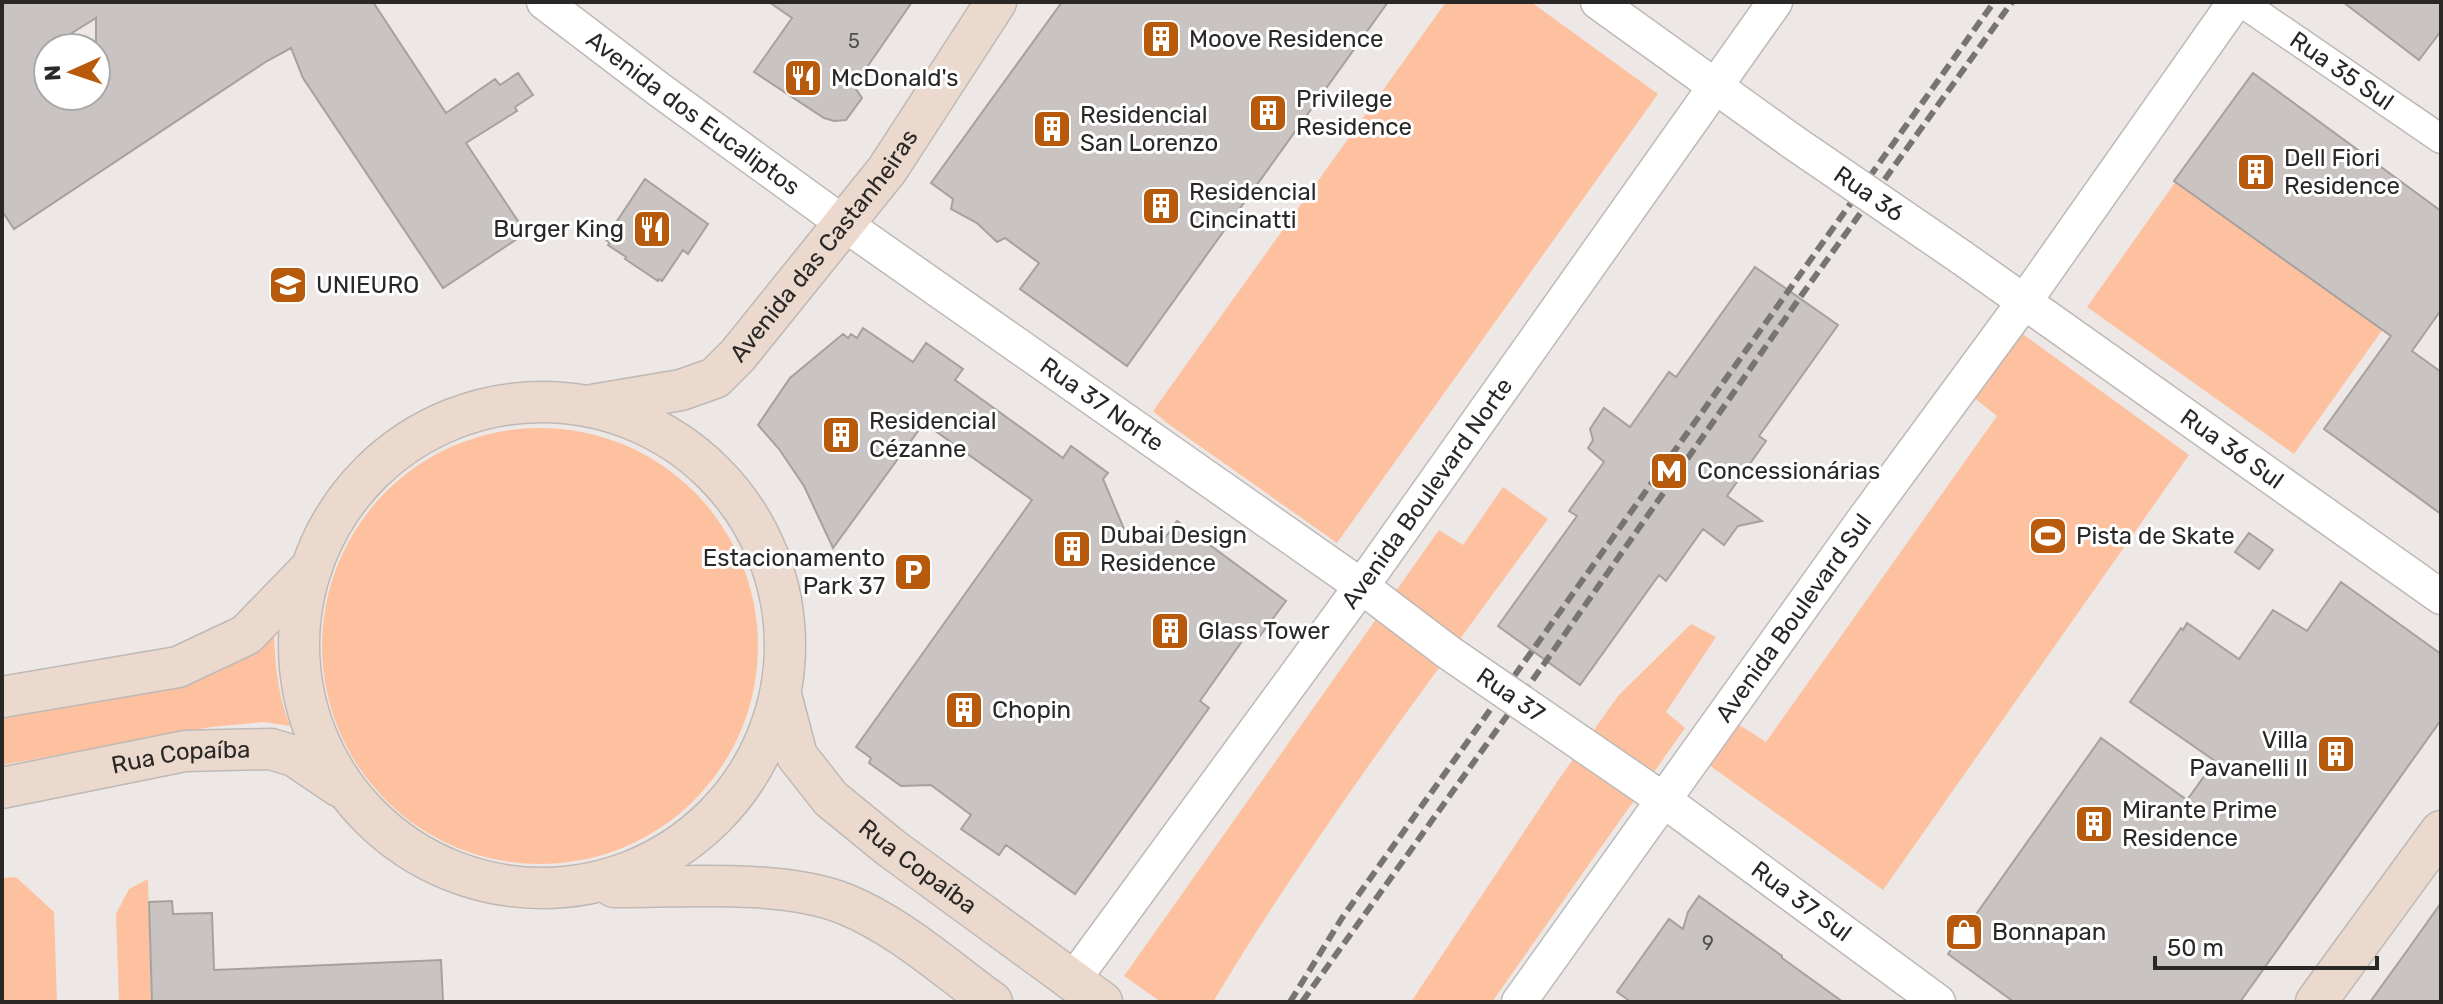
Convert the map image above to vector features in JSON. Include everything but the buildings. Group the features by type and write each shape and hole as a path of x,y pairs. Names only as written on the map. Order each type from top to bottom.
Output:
{"main road":[{"name":"Avenida das Castanheiras","path":"592,405 681,390 715,378 738,355 887,170 996,2"},
{"path":"582,887 652,864 711,822 755,764 781,695 785,619 765,545 723,481 664,432 592,405 541,400 487,407 436,425 391,454 352,492 324,538 312,567 300,625 303,684 319,741 349,793 395,840 453,873 517,889 729,887 801,891 844,903 888,926 992,1002"},
{"path":"2,697 178,667 246,635 312,567"},
{"name":"Rua Copaíba","path":"781,695 797,756 831,799 891,848 1088,991"},
{"name":"Rua Copaíba","path":"2,788 185,751 271,749 294,756 349,793"},
{"path":"2316,1002 2441,831"}],"street":[{"name":"Avenida dos Eucaliptos","path":"544,2 843,223"},
{"name":"Rua 36","path":"1598,2 2024,302"},
{"name":"Avenida Boulevard Norte","path":"1088,991 1361,586 1775,2"},
{"name":"Rua 35 Sul","path":"2238,2 2441,139"},
{"name":"Avenida Boulevard Sul","path":"1519,1002 2238,2"},
{"name":"Rua 37 Norte","path":"843,223 1361,586"},
{"name":"Rua 36 Sul","path":"2024,302 2441,597"},
{"name":"Rua 37","path":"1361,586 1448,652 1665,801"},
{"name":"Rua 37 Sul","path":"1665,801 1938,1002"}],"shaded area":[{"path":"1446,2 1531,2 1658,94 1337,543 1153,411"},
{"path":"2176,181 2383,329 2294,454 2087,307"},
{"path":"2020,332 2189,455 1883,890 1709,765 1738,724 1766,742 1997,416 1973,397"},
{"path":"540,428 582,432 623,445 661,465 694,492 721,525 741,563 754,604 758,646 754,688 741,729 721,767 694,800 661,827 623,847 582,860 540,864 498,860 457,847 419,827 386,800 359,767 339,729 326,688 322,646 326,604 339,563 359,525 386,492 419,465 457,445 498,432"},
{"path":"1503,487 1548,519 1333,817 1213,1002 1161,1002 1124,976 1439,530 1463,545"},
{"path":"1691,624 1716,637 1666,712 1685,728 1492,1002 1411,1002 1618,696"},
{"path":"274,632 278,680 290,726 263,722 211,727 2,765 2,715"},
{"path":"16,877 54,912 57,1002 2,1002 2,878"},
{"path":"148,879 151,1002 119,1002 116,914 129,889"}],"railway":[{"path":"1290,1002 1342,918 1994,2"},
{"path":"1302,1002 2012,2"}],"place":[{"name":"Moove Residence","path":"1161,39"},
{"name":"McDonald's","path":"803,78"},
{"name":"Privilege Residence","path":"1268,113"},
{"name":"Residencial San Lorenzo","path":"1052,129"},
{"name":"Dell Fiori Residence","path":"2256,172"},
{"name":"Residencial Cincinatti","path":"1161,206"},
{"name":"Burger King","path":"652,229"},
{"name":"UNIEURO","path":"288,285"},
{"name":"Residencial Cézanne","path":"841,435"},
{"name":"Concessionárias","path":"1669,471"},
{"name":"Pista de Skate","path":"2048,536"},
{"name":"Dubai Design Residence","path":"1072,549"},
{"name":"Estacionamento Park 37","path":"913,572"},
{"name":"Glass Tower","path":"1170,631"},
{"name":"Chopin","path":"964,710"},
{"name":"Villa Pavanelli II","path":"2336,754"},
{"name":"Mirante Prime Residence","path":"2094,824"},
{"name":"Bonnapan","path":"1964,932"}]}
